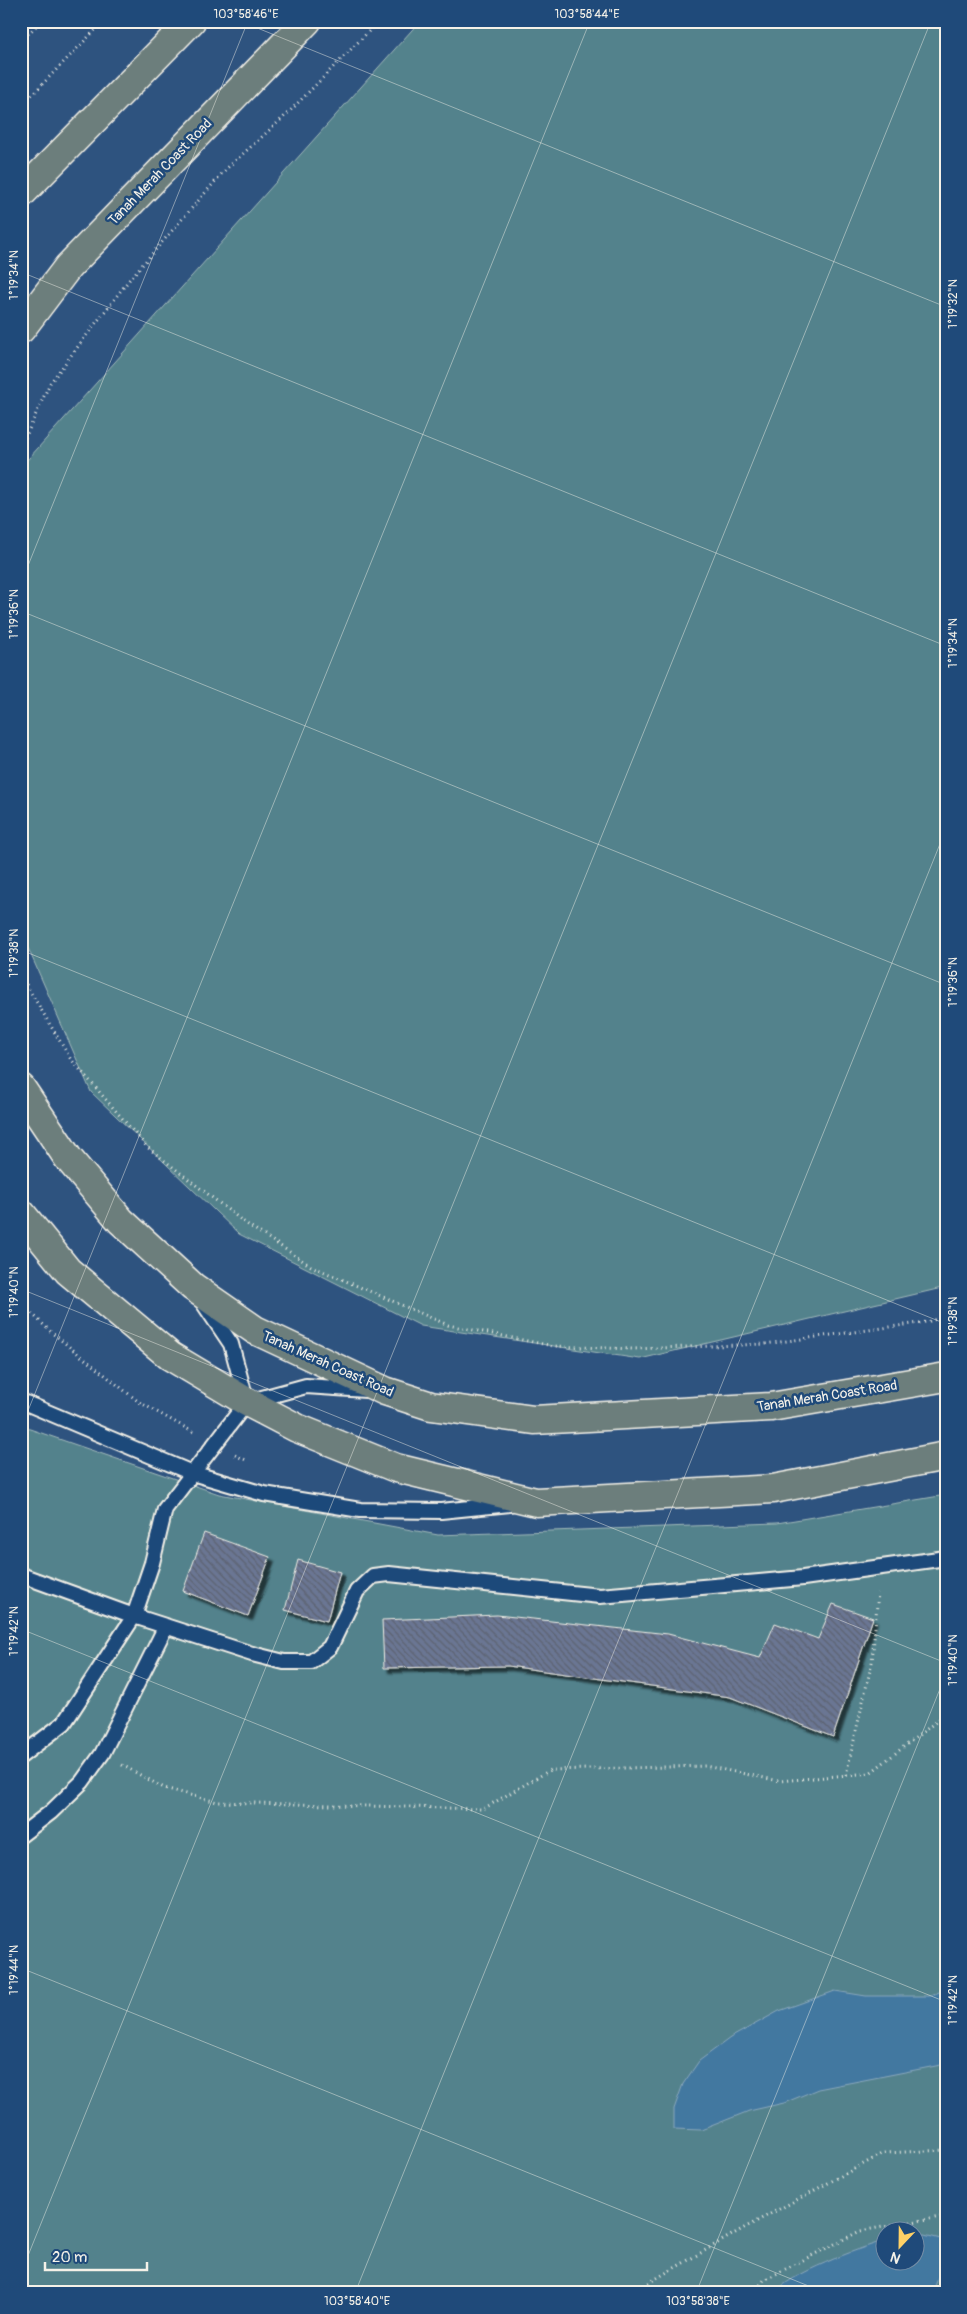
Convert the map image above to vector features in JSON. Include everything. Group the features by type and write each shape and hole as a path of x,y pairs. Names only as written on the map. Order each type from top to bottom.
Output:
{"main road":[{"path":"21,194 191,21"},
{"name":"Tanah Merah Coast Road","path":"21,329 68,267 307,21"},
{"name":"Tanah Merah Coast Road","path":"21,1088 68,1158 121,1221 193,1287 255,1330 385,1391 431,1406 534,1420 771,1407 946,1377"},
{"path":"21,1213 68,1270 170,1356 247,1402 297,1428 396,1468 536,1502 773,1488 946,1456"}],"lane":[{"path":"193,1287 231,1344 247,1402"},
{"path":"21,1756 64,1723 134,1616 152,1563 166,1509 247,1402 306,1386 385,1391"},
{"path":"21,1402 192,1473 264,1494 360,1510 441,1511 536,1502"},
{"path":"21,1575 134,1616 260,1656 284,1662 311,1662 330,1647 357,1591 373,1576 389,1574 600,1596 803,1578 946,1558"},
{"path":"21,1835 51,1812 82,1782 102,1754 166,1626"}],"path":[{"path":"21,41 42,21"},
{"path":"21,106 104,21"},
{"path":"21,447 50,382 130,280 226,169 283,118 379,21"},
{"path":"21,976 70,1058 147,1148 245,1223 311,1266 448,1325 553,1346 633,1349 765,1344 927,1322 946,1316"},
{"path":"21,1303 52,1333 139,1402 251,1463"},
{"path":"846,1775 872,1662 880,1568"},
{"path":"102,1754 164,1788 217,1802 483,1809 550,1770 705,1766 780,1781 870,1773 946,1714"},
{"path":"631,2293 744,2228 884,2154 946,2150"},
{"path":"754,2293 764,2280 860,2231 946,2216"}],"green space":[{"path":"420,21 946,21 946,1287 640,1359 421,1326 239,1234 91,1092 21,932 21,467"},
{"path":"21,1426 219,1494 438,1535 777,1523 946,1495 946,2293 21,2293"}],"water":[{"path":"946,1989 946,2064 818,2089 784,2103 749,2111 701,2130 674,2129 674,2109 683,2084 699,2061 730,2038 779,2011 835,1991 866,1996 930,1996"},
{"path":"924,2235 945,2240 942,2267 932,2293 774,2293 794,2278 809,2270 874,2244 874,2272 924,2272"}],"building":[{"path":"204,1533 270,1557 248,1616 183,1591"},
{"path":"298,1560 340,1572 327,1621 285,1610"},
{"path":"833,1604 873,1618 833,1737 730,1697 508,1666 384,1668 382,1620 497,1615 668,1634 760,1658 775,1623 818,1639"}]}
